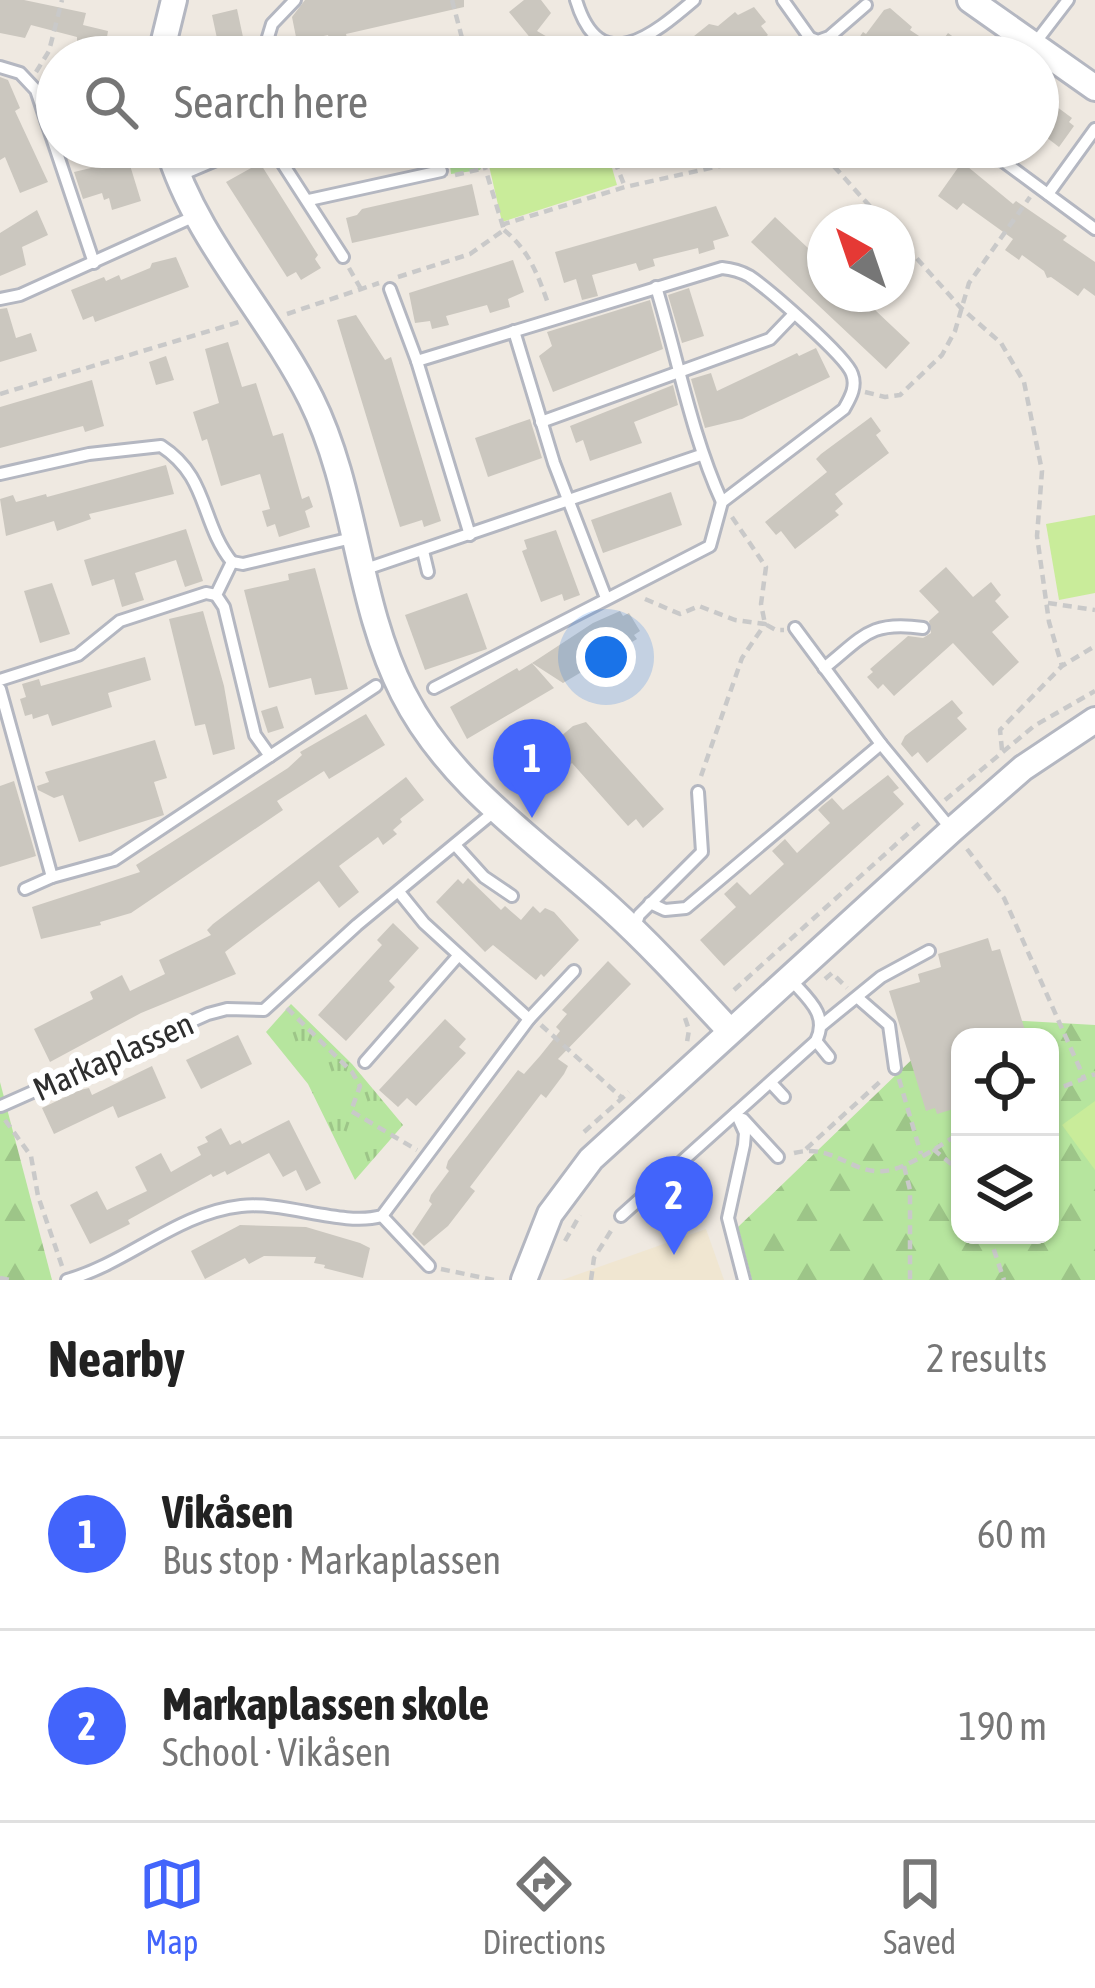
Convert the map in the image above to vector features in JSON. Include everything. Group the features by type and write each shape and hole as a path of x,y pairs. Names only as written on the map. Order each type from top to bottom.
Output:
{"street":[{"path":"165,36 174,0"},
{"path":"970,0 1024,36"},
{"path":"1059,61 1095,88"},
{"path":"175,168 197,215 320,417 334,453 385,649 412,710 447,760 634,930 729,1030"},
{"path":"524,1280 550,1214 591,1159 729,1030 797,987 952,830 1023,768 1095,720"}],"lane":[{"path":"268,36 272,24 295,0"},
{"path":"577,0 585,23 599,36"},
{"path":"648,36 694,0"},
{"path":"783,0 809,36"},
{"path":"1040,36 1068,0"},
{"path":"830,36 866,5"},
{"path":"0,67 29,81 36,94"},
{"path":"1043,190 1095,129"},
{"path":"62,168 94,263"},
{"path":"178,176 197,168"},
{"path":"287,168 343,257"},
{"path":"1012,168 1095,229"},
{"path":"309,200 441,170"},
{"path":"0,299 20,295 197,215"},
{"path":"417,361 656,287 731,269 755,280 845,363 852,372 854,389 844,409 722,502 710,546 434,688"},
{"path":"656,287 701,455 722,502"},
{"path":"390,289 470,535"},
{"path":"541,422 770,339 793,315"},
{"path":"514,331 568,502 605,598"},
{"path":"0,475 109,450 161,446 187,465 232,562"},
{"path":"363,570 701,455"},
{"path":"232,562 355,537"},
{"path":"423,551 428,572"},
{"path":"216,595 232,562"},
{"path":"52,878 0,684 78,655 120,621 206,593 216,595 224,607 255,735 270,756"},
{"path":"824,668 881,626 923,628"},
{"path":"795,628 952,830"},
{"path":"25,889 114,860 376,686"},
{"path":"650,903 665,910 686,908 881,744"},
{"path":"634,930 639,915 702,852 698,792"},
{"path":"278,1000 497,809"},
{"path":"456,846 484,877 512,896"},
{"path":"399,892 424,923 529,1019"},
{"path":"621,1216 772,1083 815,1041 822,1025 881,977 929,952"},
{"path":"364,1062 458,956"},
{"path":"382,1216 529,1019 574,971"},
{"path":"797,987 820,1015 822,1025"},
{"path":"858,998 889,1025 895,1068"},
{"name":"Markaplassen","path":"1,1106 208,1014 258,1012 278,1000"},
{"path":"815,1041 829,1057"},
{"path":"772,1083 784,1097"},
{"path":"736,1113 778,1157"},
{"path":"736,1113 745,1133 728,1218 743,1280"},
{"path":"67,1280 193,1220 224,1209 267,1204 382,1216 428,1266"}],"path":[{"path":"53,36 62,0"},
{"path":"452,0 461,36"},
{"path":"29,81 36,70"},
{"path":"441,170 450,176 485,168 502,228 520,243 534,265 553,318"},
{"path":"617,168 625,188"},
{"path":"266,322 470,254 502,228 625,188 711,168"},
{"path":"835,168 868,204"},
{"path":"854,389 885,398 901,394 941,355 955,331 968,283 1043,190"},
{"path":"915,256 960,307 1001,343 1024,382 1042,471 1036,536 1061,666"},
{"path":"343,257 361,289"},
{"path":"0,394 239,322"},
{"path":"698,792 728,691 765,623 760,604 766,568 722,502"},
{"path":"623,590 680,614 699,606 776,630 795,628"},
{"path":"1048,603 1095,610"},
{"path":"1002,750 1000,730 1061,666 1095,646"},
{"path":"952,830 1004,898 1084,1078"},
{"path":"797,987 832,973"},
{"path":"278,1000 352,1072 360,1086 351,1111 428,1156"},
{"path":"529,1019 544,1026 621,1097"},
{"path":"805,1150 895,1068 921,1154"},
{"path":"1059,1088 1095,1073"},
{"path":"1,1106 2,1117 31,1156 38,1196 67,1280"},
{"path":"778,1157 805,1150 828,1151 866,1170 890,1171 955,1136"},
{"path":"933,1149 951,1164"},
{"path":"904,1166 910,1190 910,1280"},
{"path":"565,1242 584,1208"},
{"path":"591,1280 594,1258 621,1216"},
{"path":"992,1244 1004,1280"},
{"path":"428,1266 494,1280"},
{"path":"0,1278 11,1280"}],"shaded area":[{"path":"706,1229 724,1280 562,1280"}],"green space":[{"path":"450,168 481,168 480,170 451,174"},
{"path":"490,168 612,168 617,185 502,222"},
{"path":"1095,515 1095,593 1059,600 1046,524"},
{"path":"291,1004 352,1064 403,1125 355,1180 308,1084 266,1032"},
{"path":"956,1017 1095,1025 1095,1280 752,1280 738,1227"},
{"path":"0,1082 52,1280 0,1280"},
{"path":"1095,1101 1095,1170 1062,1125"}],"building":[{"path":"0,0 86,13 83,25 108,31 107,36 73,36 31,25 25,38 0,33"},
{"path":"305,0 464,0 464,7 346,36 296,36 292,17"},
{"path":"524,0 541,0 551,13 537,31 546,36 529,36 509,12"},
{"path":"754,7 766,22 761,26 768,35 694,36 709,24 718,26 735,12 738,15"},
{"path":"890,8 919,36 860,36"},
{"path":"237,9 243,36 216,36 212,15"},
{"path":"0,77 8,80 36,168 41,168 48,182 20,193 5,157 0,160"},
{"path":"1059,108 1072,118 1069,122 1074,126 1059,147"},
{"path":"131,168 141,201 112,210 102,193 83,199 74,172"},
{"path":"251,168 263,168 318,255 315,259 321,268 301,280 296,272 287,277 226,182"},
{"path":"958,168 969,168 1013,204 1016,201 1067,236 1063,240 1095,262 1095,296 1084,288 1078,296 1047,278 1022,255 1019,260 1005,250 1013,239 963,203 957,210 938,196"},
{"path":"472,184 479,215 352,243 346,218 362,209"},
{"path":"716,206 729,236 713,241 715,249 699,254 698,248 653,259 655,266 639,271 636,263 592,275 598,296 582,300 576,279 564,283 555,252"},
{"path":"37,210 48,235 22,247 26,265 0,276 0,233"},
{"path":"775,217 807,247 807,295 751,242"},
{"path":"176,257 189,287 95,322 93,316 83,320 71,290 104,277 106,281 119,275 121,280 152,263"},
{"path":"513,260 524,292 508,299 510,307 490,313 487,305 446,316 449,325 432,329 430,321 415,323 409,293"},
{"path":"689,288 704,336 682,343 668,295"},
{"path":"650,300 663,349 553,392 539,356 552,346 547,332"},
{"path":"7,308 16,338 31,333 37,351 0,362 0,309"},
{"path":"825,312 877,312 910,343 886,369"},
{"path":"356,315 385,360 391,357 441,521 424,527 422,520 400,527 337,320"},
{"path":"228,342 242,387 256,383 273,436 283,433 302,499 309,496 313,507 305,511 310,527 279,537 275,524 267,527 262,511 270,509 260,474 221,486 193,412 219,403 205,349"},
{"path":"816,348 830,377 742,419 705,428 691,379 711,373 717,391"},
{"path":"166,356 174,380 156,385 149,362"},
{"path":"92,380 104,426 85,432 83,426 0,448 0,407"},
{"path":"673,385 678,405 634,422 642,443 590,461 583,440 576,443 570,426"},
{"path":"871,417 889,453 835,494 843,504 835,511 839,515 795,549 781,531 776,535 765,522 827,472 816,459 821,454"},
{"path":"530,419 542,458 488,477 475,438"},
{"path":"166,465 174,494 89,514 91,519 57,531 54,521 6,536 0,499 13,495 16,502 47,497"},
{"path":"671,492 682,525 603,553 591,520"},
{"path":"186,529 203,581 185,587 176,560 135,573 144,600 122,607 114,579 92,586 84,560"},
{"path":"556,530 580,595 564,601 562,594 541,602 522,551 527,549 524,540"},
{"path":"946,567 973,597 991,582 1001,595 995,601 1009,617 992,632 1019,662 993,686 953,643 894,696 883,684 878,689 867,677 873,672 870,669 908,636 923,638 931,633 929,621 939,612 919,591"},
{"path":"315,568 348,689 315,695 311,678 269,688 244,590 289,580 288,574"},
{"path":"52,583 70,634 40,643 24,591"},
{"path":"467,593 487,649 425,670 405,615"},
{"path":"203,611 235,749 213,755 205,724 195,726 169,619"},
{"path":"620,611 623,616 629,613 640,631 634,635 637,639 563,683 532,663 593,623"},
{"path":"145,657 151,680 108,693 112,707 52,726 48,714 33,719 32,714 25,716 22,684 39,679 41,686"},
{"path":"532,663 554,688 467,739 450,707"},
{"path":"952,700 963,713 957,718 967,729 927,763 918,752 912,757 901,744 905,736"},
{"path":"277,706 284,728 268,733 261,711"},
{"path":"366,714 385,745 329,779 324,771 277,801 283,810 131,913 41,939 32,907 140,872 136,865 288,768 300,752"},
{"path":"586,722 664,809 643,828 636,819 628,826 572,763 564,770 546,749 573,726"},
{"path":"155,740 167,778 154,782 164,815 79,842 63,795 54,798 38,790 37,786 49,782 45,772"},
{"path":"888,775 899,788 893,792 904,804 724,966 700,940 736,907 724,894 737,882 750,895 784,864 772,851 785,839 797,853 830,823 818,810 822,806 832,798 843,810"},
{"path":"406,777 424,800 400,819 393,830 397,834 383,845 378,837 339,866 359,892 339,908 319,881 225,952 236,974 141,1013 50,1062 34,1029 93,999 90,992 122,975 130,991 165,974 159,960 211,935 207,930 213,924"},
{"path":"14,781 36,856 0,867 0,786"},
{"path":"468,878 501,910 505,906 521,920 533,906 540,913 545,908 554,912 579,940 536,980 493,945 485,952 436,902 458,879 463,884"},
{"path":"393,923 419,948 389,981 395,987 346,1041 318,1015 382,945 377,940"},
{"path":"988,938 992,951 1000,949 1024,1028 951,1028 951,1110 937,1114 935,1108 926,1111 889,991 920,982 918,974 941,967 938,954"},
{"path":"608,961 631,984 558,1059 568,1066 564,1074 546,1098 541,1094 470,1187 475,1191 448,1226 424,1246 412,1234 449,1171 448,1161 518,1070 524,1074 560,1031 556,1027 567,1014 562,1010"},
{"path":"445,1019 466,1039 459,1047 466,1053 416,1106 407,1098 398,1107 379,1090"},
{"path":"238,1035 252,1064 201,1089 186,1060"},
{"path":"152,1066 166,1098 118,1118 113,1106 54,1134 42,1108 80,1090 89,1088 92,1095"},
{"path":"289,1120 321,1183 306,1191 296,1170 283,1177 269,1153 227,1175 225,1171 211,1174 90,1244 70,1205 97,1191 107,1210 147,1191 135,1167 161,1153 171,1172 201,1155 197,1147 221,1128 230,1145 240,1140 242,1144"},
{"path":"240,1225 306,1227 360,1243 370,1248 363,1278 324,1268 314,1263 316,1257 264,1256 249,1264 245,1258 205,1279 191,1251"}],"place":[{"name":"Vikåsen","path":"532,818"},
{"name":"Markaplassen skole","path":"674,1255"}]}
